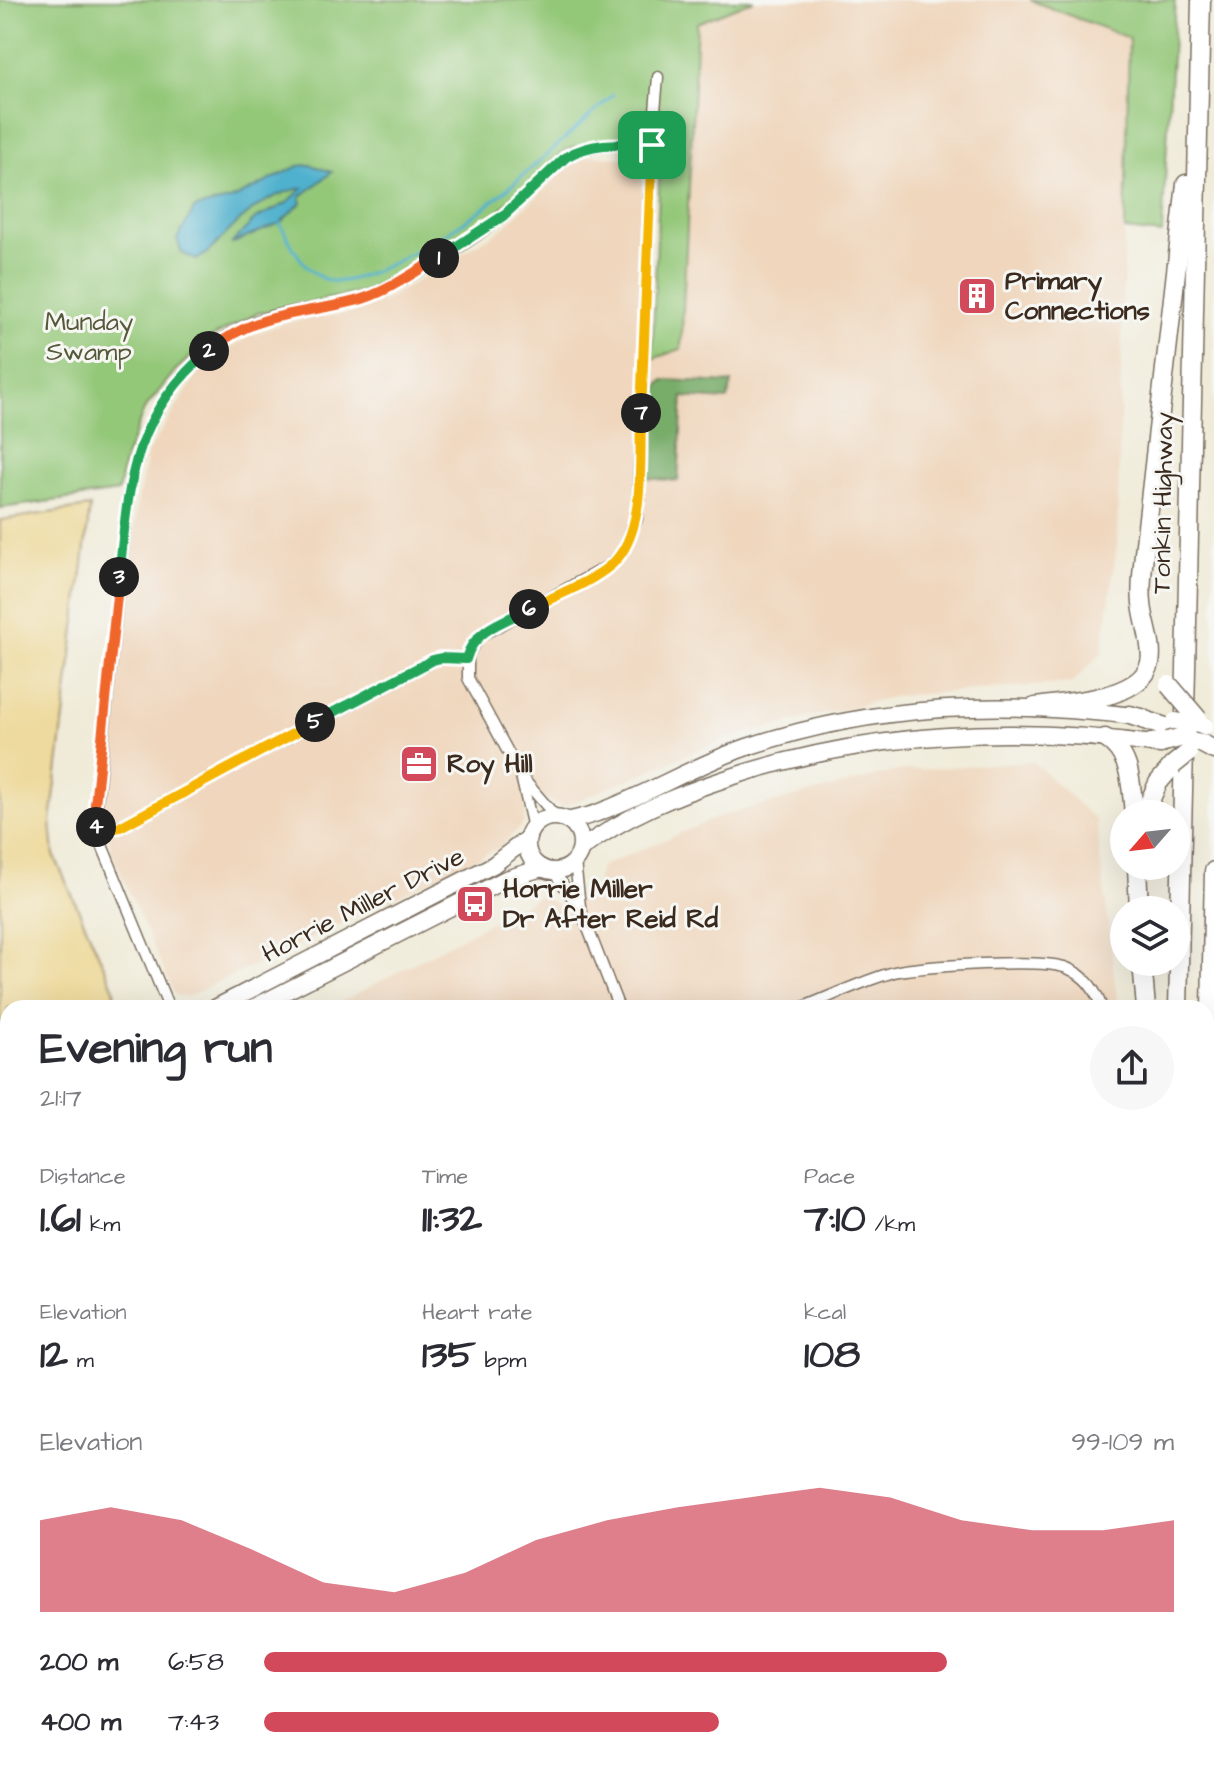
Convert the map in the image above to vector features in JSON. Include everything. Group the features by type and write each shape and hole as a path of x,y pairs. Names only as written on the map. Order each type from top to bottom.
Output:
{"highway":[{"name":"Tonkin Highway","path":"1178,1000 1201,0"},
{"path":"1035,707 1109,695 1129,687 1149,665 1149,643 1141,598 1144,553 1198,62"},
{"path":"1149,643 1169,685 1208,736"},
{"path":"1130,715 1164,736 1208,736"},
{"path":"1150,800 1167,771 1208,736"},
{"path":"1105,738 1119,748 1126,762 1132,800"},
{"path":"1211,1000 1214,871"},
{"path":"1143,976 1145,1000"}],"main road":[{"name":"Horrie Miller Drive","path":"231,1000 493,865 544,820 595,814 745,748 825,724 921,709 1035,707 1130,715"},
{"name":"Horrie Miller Drive","path":"269,1000 506,879 547,870 561,871 613,827 682,794 752,770 867,743 978,732 1105,738 1164,736"},
{"path":"562,819 579,833 578,856"},
{"path":"530,833 530,855 547,870"}],"street":[{"path":"562,819 521,776 468,678 466,659 480,636 610,565 622,552 637,519 652,145 658,77"},
{"path":"166,1000 97,833 95,805 130,479 143,437 175,385 213,347 250,324 274,316 356,301 383,291 494,222 566,157 578,150 618,143 652,145"},
{"path":"97,833 120,827 433,660 466,659"},
{"path":"521,776 530,833"},
{"path":"578,856 580,908 616,1000"},
{"path":"547,870 580,908"},
{"path":"822,1000 894,972 1037,963 1063,966 1081,975 1099,1000"}],"shaded area":[{"path":"754,0 1030,0 1129,38 1117,546 1102,653 1072,683 896,696 725,739 562,807 542,796 526,803 524,823 501,847 187,997 175,995 112,854 102,808 138,498 148,452 198,374 246,337 285,323 344,314 386,300 501,230 568,167 589,155 633,159 640,166 652,358 681,349 697,22"},
{"path":"1032,761 1096,820 1110,940 1110,976 1114,976 1117,1000 345,1000 540,896 560,906 594,897 600,867 726,814 898,771"}],"green space":[{"name":"Munday Swamp","path":"0,0 754,0 697,23 681,349 652,359 661,138 629,136 565,150 499,211 367,291 258,313 212,337 176,370 144,410 125,458 118,492 0,508"},
{"path":"1030,0 1175,0 1162,234 1125,230 1129,38"},
{"path":"664,380 732,383 727,400 683,397 678,481 646,478 649,411 657,388"}],"sand":[{"path":"90,507 51,822 54,855 115,991 111,1000 0,1000 0,520"}],"water":[{"path":"311,165 332,172 300,197 302,202 280,223 231,244 255,219 287,203 303,188 282,194 253,210 196,260 182,253 177,239 195,208 233,199 298,166"}],"waterway":[{"path":"280,223 306,266 322,278 347,280 367,274 440,237 481,210 613,95"}],"place":[{"name":"Primary Connections","path":"977,296"},
{"name":"Roy Hill","path":"419,764"},
{"name":"Horrie Miller Dr After Reid Rd","path":"475,904"}],"route":[{"path":"618,143 652,145 637,519 619,556 598,574 490,629 474,642 466,659 433,660 120,827 97,833 95,805 130,479 143,437 183,374 213,347 250,324 274,316 356,301 383,291 503,216 566,157 578,150 618,143"}]}
